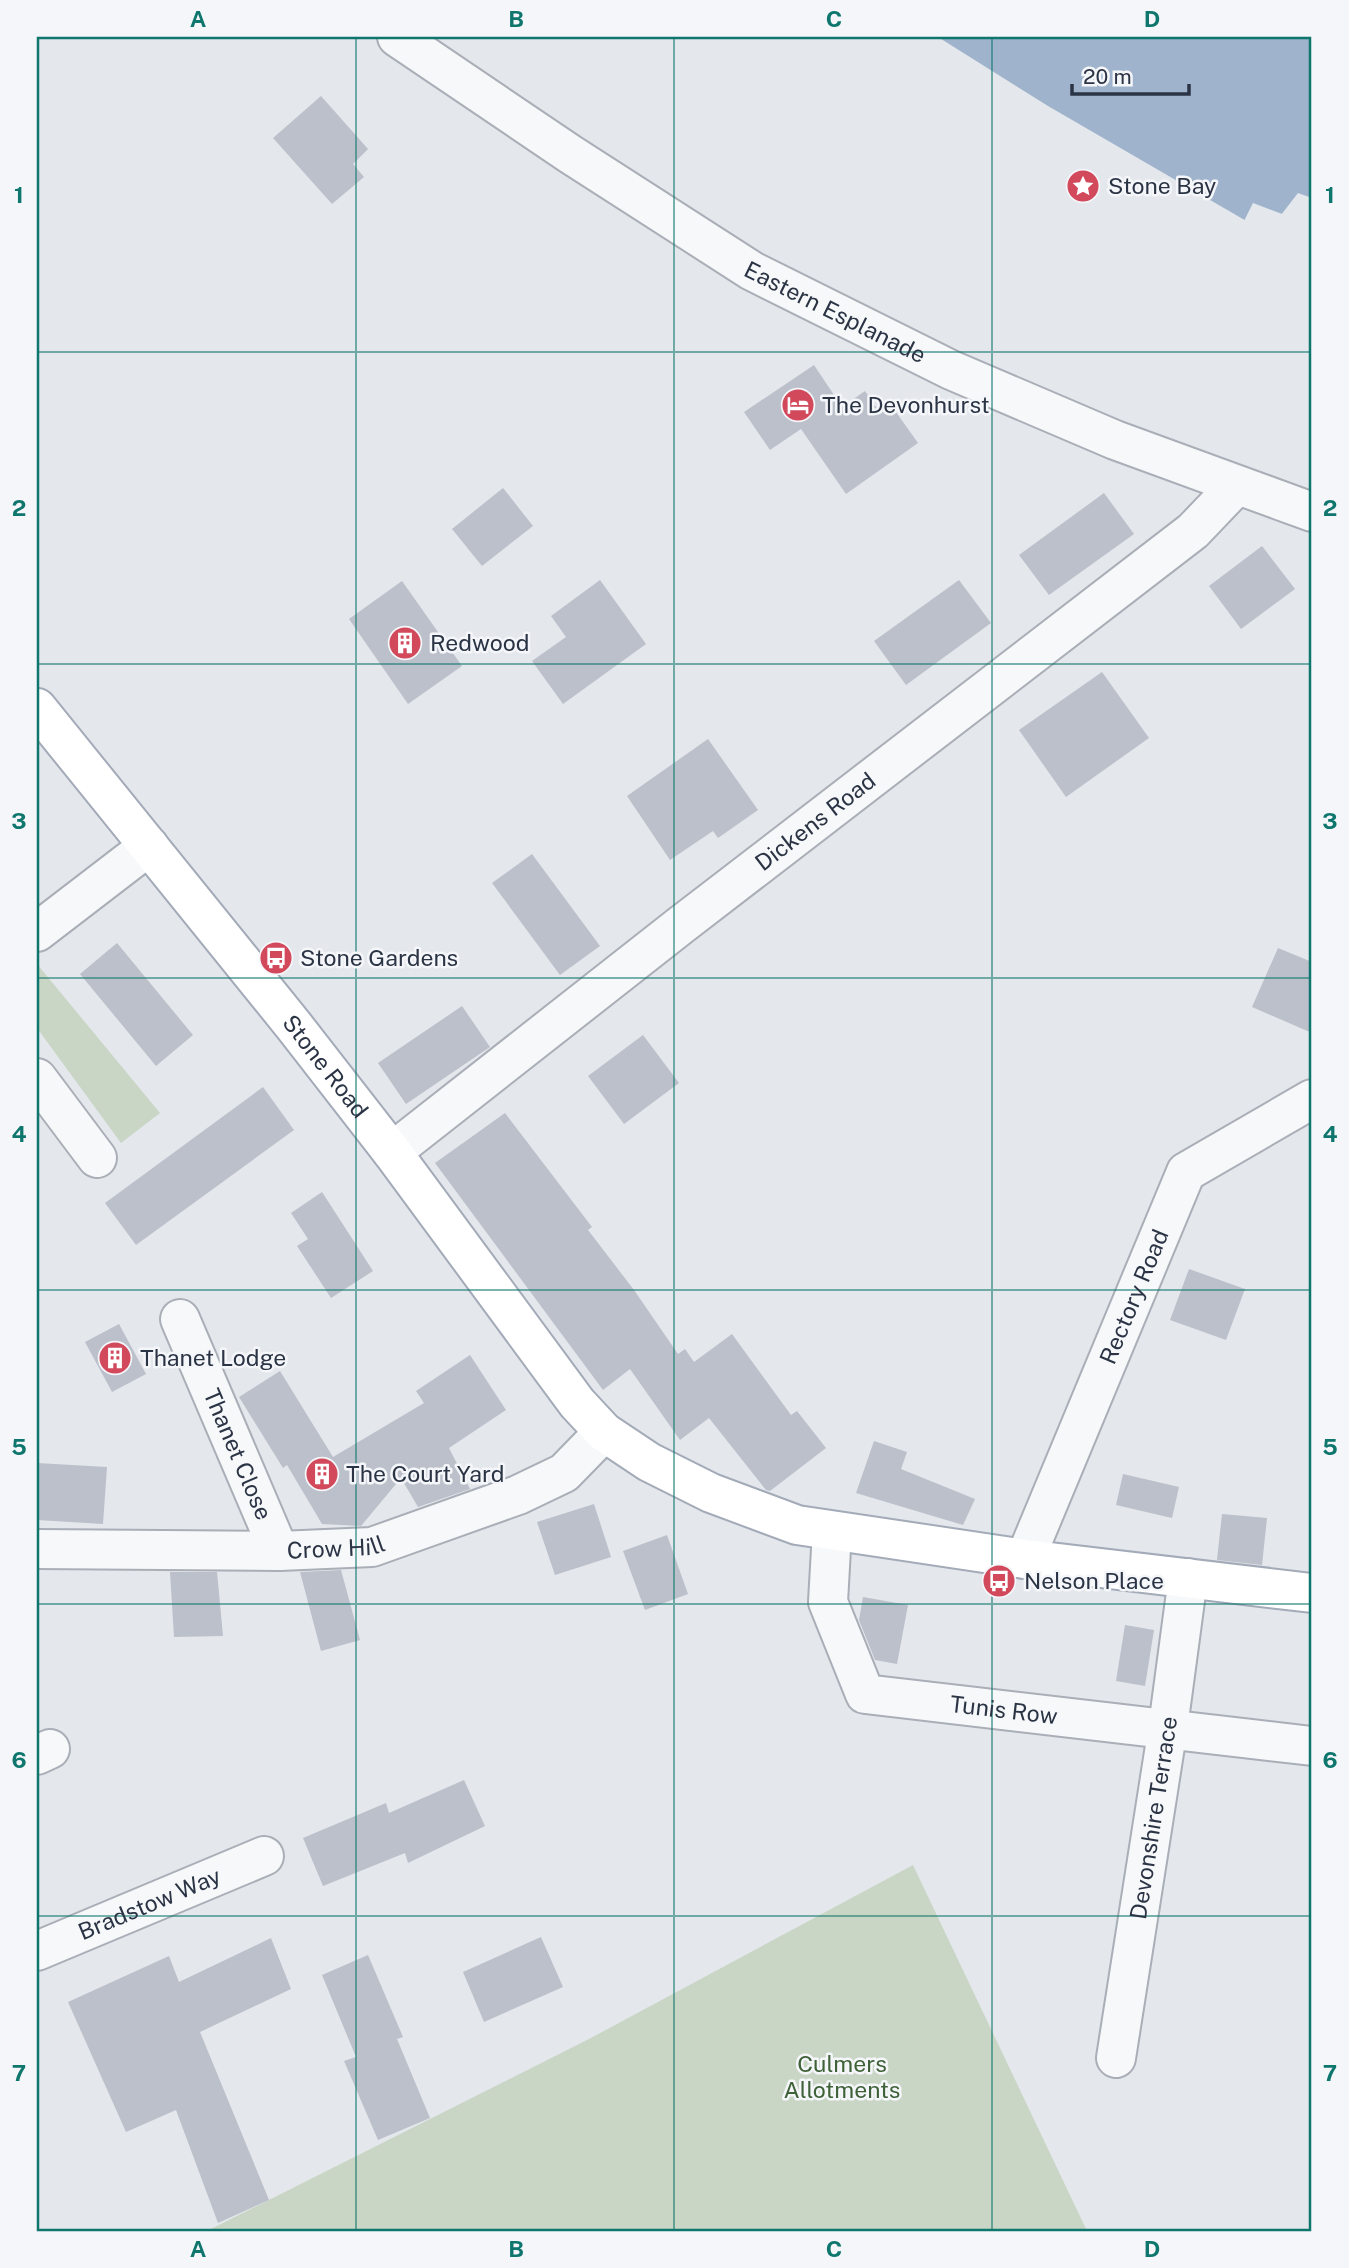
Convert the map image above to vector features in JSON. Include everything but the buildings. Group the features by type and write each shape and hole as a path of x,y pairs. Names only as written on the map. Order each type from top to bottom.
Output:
{"main road":[{"name":"Stone Road","path":"37,708 392,1153 577,1403 604,1432"},
{"path":"604,1432 649,1462 711,1493 797,1525 1025,1559 1312,1592"}],"street":[{"name":"Eastern Esplanade","path":"397,37 570,154 752,271 951,370 1115,440 1312,512"},
{"name":"Dickens Road","path":"392,1153 681,925 1193,531 1236,486"},
{"path":"37,932 149,846"},
{"path":"37,1078 97,1158"},
{"name":"Rectory Road","path":"1025,1559 1186,1172 1312,1099"},
{"name":"Thanet Close","path":"180,1319 279,1551"},
{"name":"Crow Hill","path":"37,1549 279,1551 372,1547 518,1495 564,1473 604,1432"},
{"name":"Tunis Row","path":"832,1531 828,1602 865,1693 1312,1746"},
{"name":"Devonshire Terrace","path":"1116,2058 1168,1727 1188,1578"},
{"name":"Bradstow Way","path":"37,1951 264,1856"}],"green space":[{"path":"37,964 160,1113 121,1143 37,1028"},
{"name":"Culmers Allotments","path":"913,1865 1087,2231 207,2231 589,2039"}],"water":[{"path":"938,37 1312,37 1312,198 1298,193 1267,233 1048,106"}],"pier":[{"path":"1253,203 1285,215 1268,236 1243,223"}],"place":[{"name":"Stone Bay","path":"1083,186"},
{"name":"The Devonhurst","path":"798,405"},
{"name":"Redwood","path":"405,643"},
{"name":"Stone Gardens","path":"276,958"},
{"name":"Thanet Lodge","path":"115,1358"},
{"name":"The Court Yard","path":"322,1474"},
{"name":"Nelson Place","path":"999,1581"}]}
